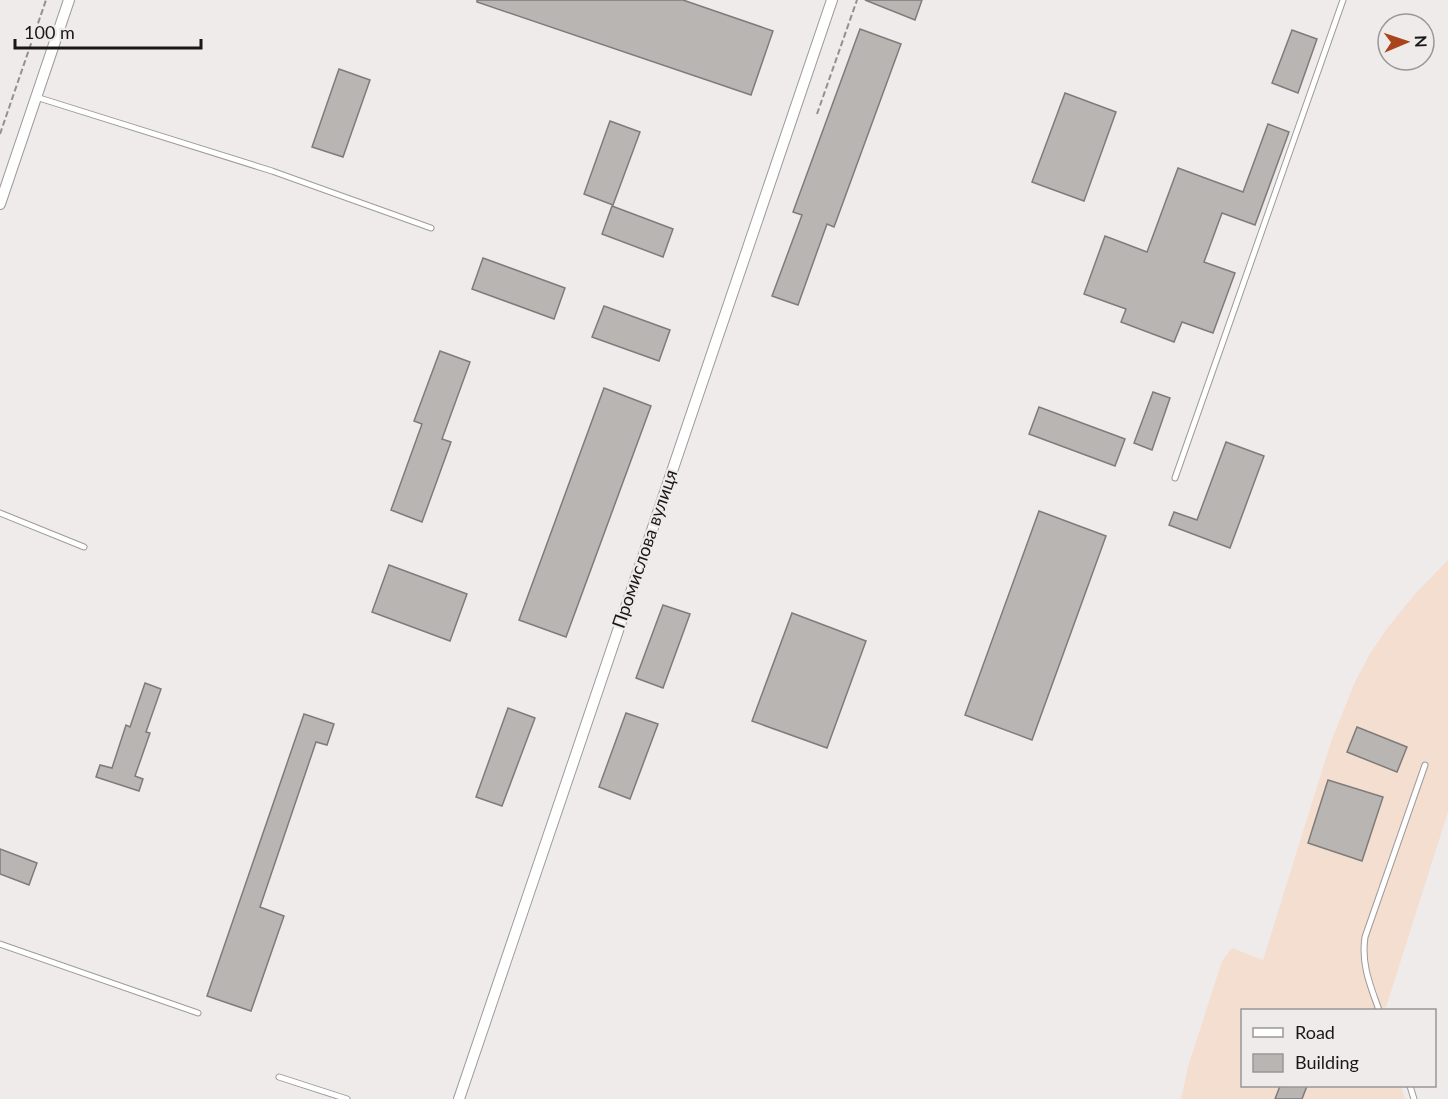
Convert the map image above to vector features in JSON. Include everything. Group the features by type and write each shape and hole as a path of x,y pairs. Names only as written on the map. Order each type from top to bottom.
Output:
{"street":[{"path":"0,204 69,0"},
{"name":"Промислова вулиця","path":"459,1099 832,0"}],"lane":[{"path":"1175,478 1343,0"},
{"path":"36,98 272,171 431,228"},
{"path":"0,513 84,547"},
{"path":"1378,1009 1366,976 1363,950 1365,937 1425,765"},
{"path":"0,944 198,1013"},
{"path":"279,1077 347,1099"}],"path":[{"path":"0,134 46,0"},
{"path":"818,114 857,0"}],"shaded area":[{"path":"1448,560 1448,812 1386,1007 1378,1009 1241,1009 1241,1087 1401,1087 1405,1099 1181,1099 1188,1067 1222,961 1232,948 1263,960 1331,742 1355,682 1371,652 1416,593"}],"building":[{"path":"477,0 683,0 773,31 751,95 477,2"},
{"path":"865,0 922,0 915,20"},
{"path":"860,29 901,44 834,227 827,224 798,305 772,296 802,215 793,212"},
{"path":"1292,30 1317,39 1298,93 1272,83"},
{"path":"339,69 370,80 343,157 312,147"},
{"path":"1065,93 1116,112 1084,201 1032,182"},
{"path":"610,121 640,132 613,205 584,194"},
{"path":"1268,124 1289,132 1255,225 1222,213 1204,262 1235,273 1213,333 1182,322 1174,342 1121,322 1126,309 1084,294 1105,236 1147,252 1178,168 1243,192"},
{"path":"612,206 673,229 663,257 602,234"},
{"path":"483,258 565,288 554,319 472,289"},
{"path":"604,306 670,330 659,361 592,337"},
{"path":"440,351 470,362 442,439 451,442 422,522 391,510 422,424 414,421"},
{"path":"604,388 651,406 566,637 519,620"},
{"path":"1153,392 1170,398 1152,450 1134,443"},
{"path":"1039,407 1125,439 1115,466 1029,434"},
{"path":"1226,442 1264,456 1230,548 1169,525 1174,512 1197,520"},
{"path":"1039,511 1106,536 1032,740 965,715"},
{"path":"389,565 467,594 450,641 372,612"},
{"path":"663,605 690,614 663,688 636,678"},
{"path":"792,613 866,641 827,748 752,721"},
{"path":"145,683 161,689 146,732 150,733 135,776 143,779 139,791 96,777 100,765 112,768 126,725 130,727"},
{"path":"508,708 535,718 502,806 476,797"},
{"path":"626,713 658,724 630,799 599,787"},
{"path":"304,714 334,724 327,745 316,742 260,907 284,916 251,1011 207,996"},
{"path":"1357,727 1407,747 1397,772 1347,752"},
{"path":"1328,780 1383,797 1362,861 1308,843"},
{"path":"0,849 37,863 29,885 0,874"},
{"path":"1280,1087 1307,1087 1302,1099 1275,1099"}]}
